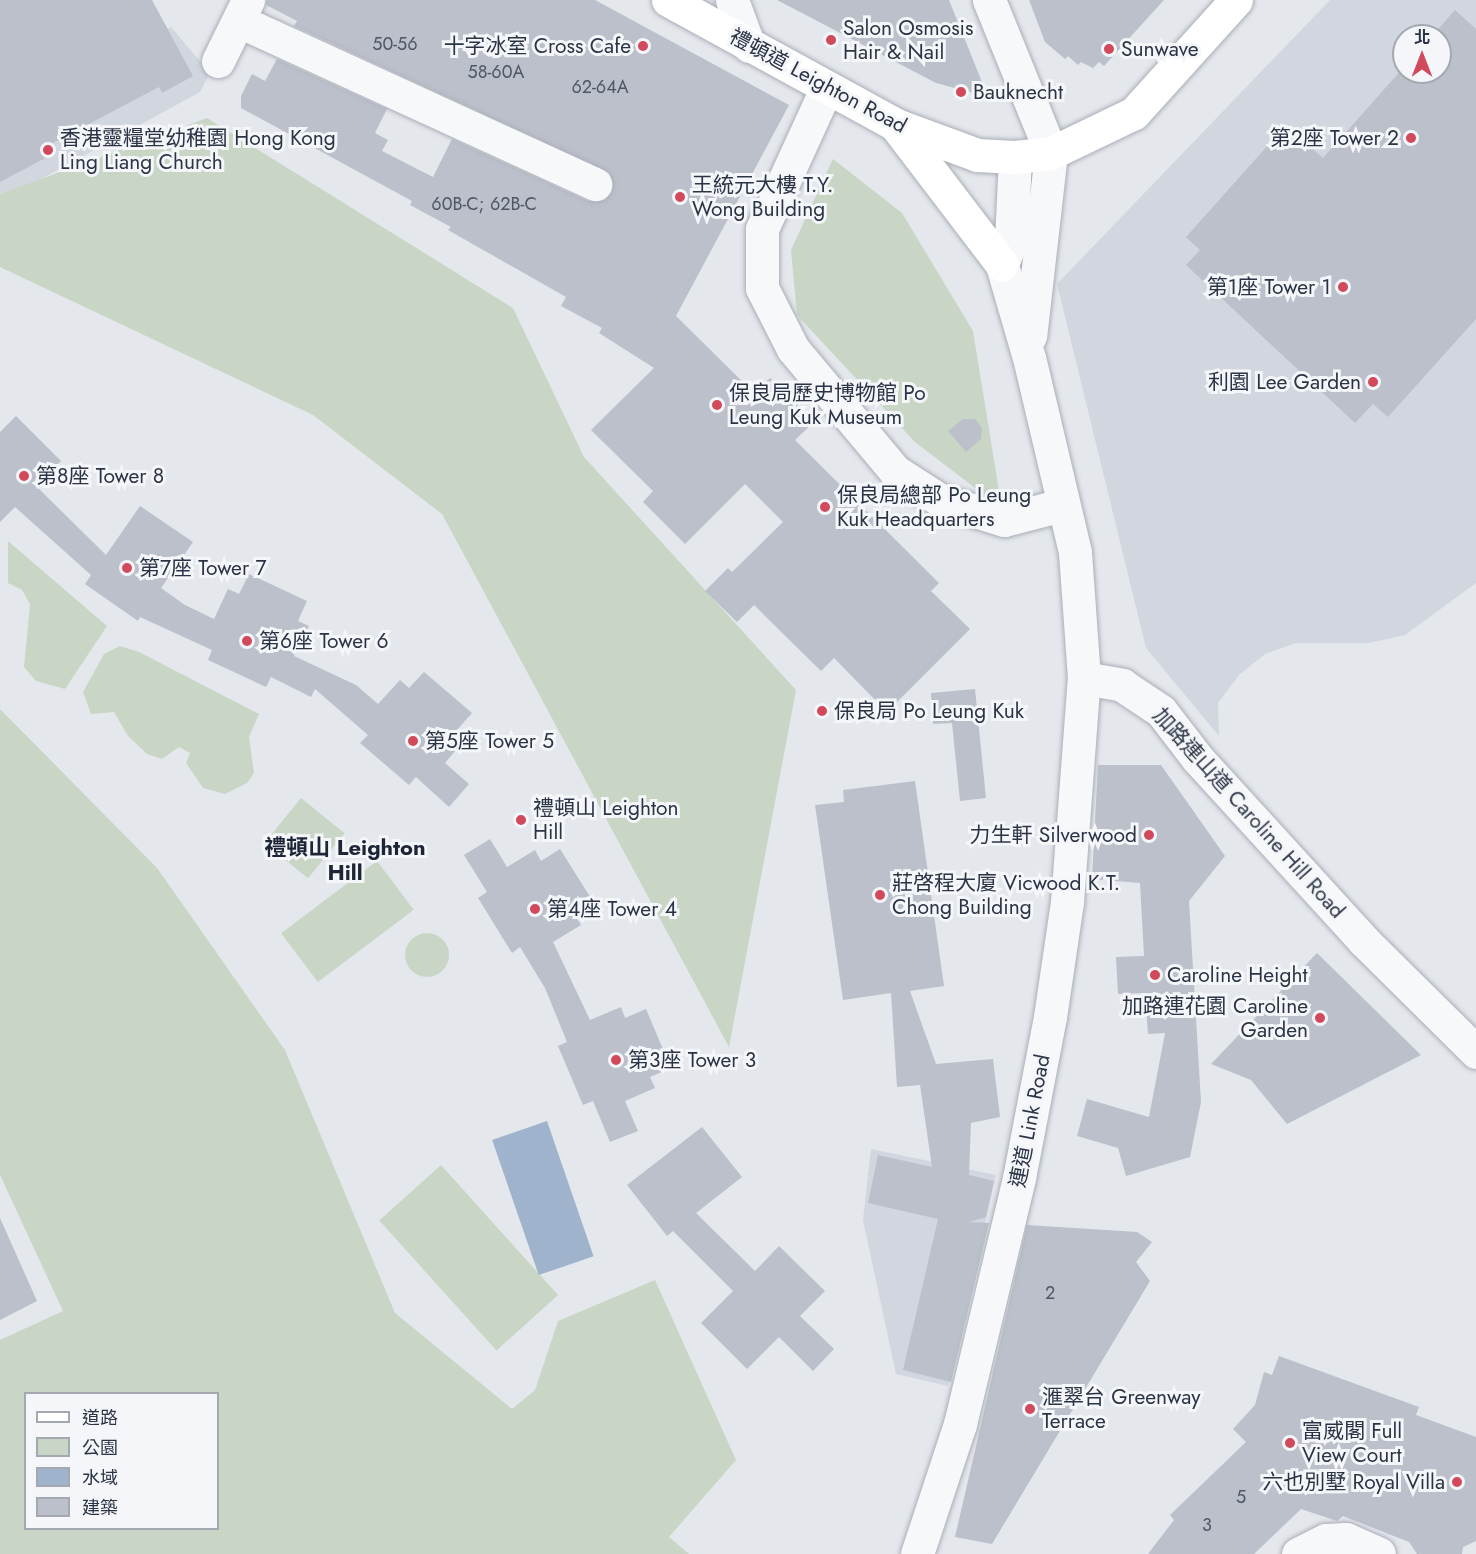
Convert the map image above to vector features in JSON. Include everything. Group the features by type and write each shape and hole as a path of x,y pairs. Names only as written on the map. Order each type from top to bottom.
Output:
{"main road":[{"name":"禮頓道 Leighton Road","path":"668,0 826,89 896,125 977,154 1015,158 1051,153 1134,113 1236,0"},
{"path":"896,125 1002,266"}],"street":[{"path":"732,0 749,46"},
{"path":"989,0 1051,153 1029,358"},
{"path":"218,61 243,11 595,184"},
{"path":"826,89 762,229 762,288 793,349 895,471 940,500 1004,520 1062,506"},
{"path":"1015,158 1011,240 1002,266 1029,358 1082,596 1084,678"},
{"name":"加路連山道 Caroline Hill Road","path":"1084,678 1122,685 1161,711 1198,759 1364,941 1476,1052"},
{"name":"連道 Link Road","path":"918,1554 962,1413 1019,1178 1046,1040 1067,902 1084,678"},
{"path":"1298,1554 1326,1540 1346,1539 1379,1554"}],"shaded area":[{"path":"1330,0 1476,0 1476,583 1405,635 1369,643 1296,643 1265,654 1239,675 1218,703 1219,736 1146,648 1057,284"},
{"name":"香港靈糧堂幼稚園 Hong Kong Ling Liang Church","path":"171,27 210,73 200,92 23,189 0,194 0,110"},
{"path":"871,1149 996,1175 948,1386 896,1374 863,1220"}],"green space":[{"path":"207,118 513,308 584,457 796,690 729,1047 442,514 313,415 0,267 0,194"},
{"path":"833,159 902,213 973,331 1000,497 983,494 915,442 797,315 791,250"},
{"path":"8,541 107,626 65,689 36,681 24,667 30,604 22,590 8,583"},
{"path":"120,646 139,652 259,714 249,737 254,773 247,783 225,794 203,788 186,763 190,753 179,747 162,759 147,754 128,736 114,712 91,714 83,692 104,654"},
{"path":"0,709 157,868 285,1050 395,1313 512,1409 535,1390 558,1321 655,1280 736,1460 669,1537 689,1554 0,1554 0,1340 63,1311 0,1175"},
{"path":"301,798 345,833 308,878 264,843"},
{"path":"377,861 414,910 318,982 281,933"},
{"path":"427,933 443,939 449,955 443,971 427,977 411,971 405,955 411,939"},
{"path":"441,1165 558,1295 496,1351 379,1221"}],"water":[{"path":"547,1121 594,1256 539,1275 492,1140"}],"building":[{"path":"0,0 152,0 193,76 162,93 159,87 49,145 53,154 0,182"},
{"path":"267,0 595,0 789,105 676,316 754,393 770,378 814,422 795,440 939,583 931,591 970,629 887,712 834,658 821,671 754,605 737,622 705,591 728,568 732,572 783,522 745,484 685,544 643,502 653,491 591,430 654,368 599,333 602,328 561,306 566,297 448,230 451,227 410,205 412,201 241,108 241,96 252,74 265,81 277,59 387,109 375,133 388,140 382,151 433,177 452,139 588,201 605,200 612,192 610,173 294,26 297,21 266,5"},
{"path":"777,0 949,0 988,97 936,83"},
{"path":"1029,0 1164,0 1104,66 1099,62 1093,68 1081,62 1078,65 1068,56 1065,59 1045,42"},
{"name":"第1座 Tower 1","path":"1455,10 1476,29 1476,319 1388,417 1373,404 1355,423 1186,265 1200,250 1186,237 1286,125 1323,158 1392,80 1392,84 1452,84 1452,24 1443,24"},
{"path":"16,416 61,461 36,486 106,555 140,506 193,542 161,588 185,605 214,619 228,589 239,594 249,574 307,601 298,621 309,626 294,656 356,685 378,704 400,680 409,688 424,672 472,713 457,730 466,738 445,763 469,784 449,807 416,777 409,785 360,743 368,735 315,689 311,697 271,677 266,687 208,660 212,650 140,617 138,621 85,584 91,575 15,507 0,522 0,432"},
{"path":"963,419 975,419 982,428 981,439 966,452 948,431"},
{"path":"975,689 986,798 960,801 952,723 933,724 931,693"},
{"path":"1098,765 1161,765 1225,856 1189,901 1201,1102 1190,1157 1126,1176 1118,1148 1077,1136 1087,1099 1149,1117 1165,1033 1148,1034 1145,993 1118,994 1116,957 1144,956 1140,883 1092,879"},
{"path":"915,781 944,986 910,991 936,1064 993,1059 1000,1117 971,1123 969,1175 994,1181 986,1217 969,1222 989,1223 951,1382 903,1370 938,1219 868,1203 878,1155 932,1167 920,1085 897,1087 891,993 843,1000 815,805 844,802 843,790"},
{"path":"490,839 507,867 535,850 541,861 560,849 594,903 575,915 581,925 553,942 590,1020 621,1007 625,1018 646,1009 671,1068 650,1077 655,1088 625,1101 638,1131 610,1142 593,1101 583,1105 558,1046 567,1042 545,988 520,947 512,953 478,898 487,892 464,855"},
{"path":"1317,953 1421,1055 1287,1124 1251,1080 1211,1064"},
{"path":"702,1127 742,1177 696,1213 755,1271 779,1246 825,1291 800,1316 834,1349 813,1371 779,1337 747,1369 701,1323 733,1291 673,1231 667,1236 627,1185"},
{"path":"0,1218 37,1301 0,1320"},
{"name":"滙翠台 Greenway Terrace","path":"1027,1225 1137,1232 1152,1242 1136,1262 1150,1281 992,1544 955,1537"},
{"path":"1279,1356 1419,1407 1416,1415 1476,1437 1476,1541 1463,1547 1462,1554 1417,1554 1409,1542 1343,1516 1337,1521 1301,1509 1254,1554 1148,1554 1174,1520 1170,1515 1246,1442 1233,1429 1255,1405 1264,1372 1272,1375"}],"place":[{"name":"Salon Osmosis Hair & Nail","path":"831,40"},
{"name":"十字冰室 Cross Cafe","path":"643,46"},
{"name":"Sunwave","path":"1109,49"},
{"name":"Bauknecht","path":"961,92"},
{"name":"第2座 Tower 2","path":"1411,138"},
{"name":"香港靈糧堂幼稚園 Hong Kong Ling Liang Church","path":"48,150"},
{"name":"王統元大樓 T.Y. Wong Building","path":"680,197"},
{"name":"第1座 Tower 1","path":"1343,287"},
{"name":"利園 Lee Garden","path":"1373,382"},
{"name":"保良局歷史博物館 Po Leung Kuk Museum","path":"717,405"},
{"name":"第8座 Tower 8","path":"24,476"},
{"name":"保良局總部 Po Leung Kuk Headquarters","path":"825,507"},
{"name":"第7座 Tower 7","path":"127,568"},
{"name":"第6座 Tower 6","path":"247,641"},
{"name":"保良局 Po Leung Kuk","path":"822,711"},
{"name":"第5座 Tower 5","path":"413,741"},
{"name":"禮頓山 Leighton Hill","path":"521,820"},
{"name":"力生軒 Silverwood","path":"1149,835"},
{"name":"莊啓程大廈 Vicwood K.T. Chong Building","path":"880,895"},
{"name":"第4座 Tower 4","path":"535,909"},
{"name":"Caroline Height","path":"1155,975"},
{"name":"加路連花園 Caroline Garden","path":"1320,1018"},
{"name":"第3座 Tower 3","path":"616,1060"},
{"name":"滙翠台 Greenway Terrace","path":"1030,1409"},
{"name":"富威閣 Full View Court","path":"1290,1443"},
{"name":"六也別墅 Royal Villa","path":"1457,1482"}],"district":[{"name":"禮頓山 Leighton Hill","path":"345,860"}]}
